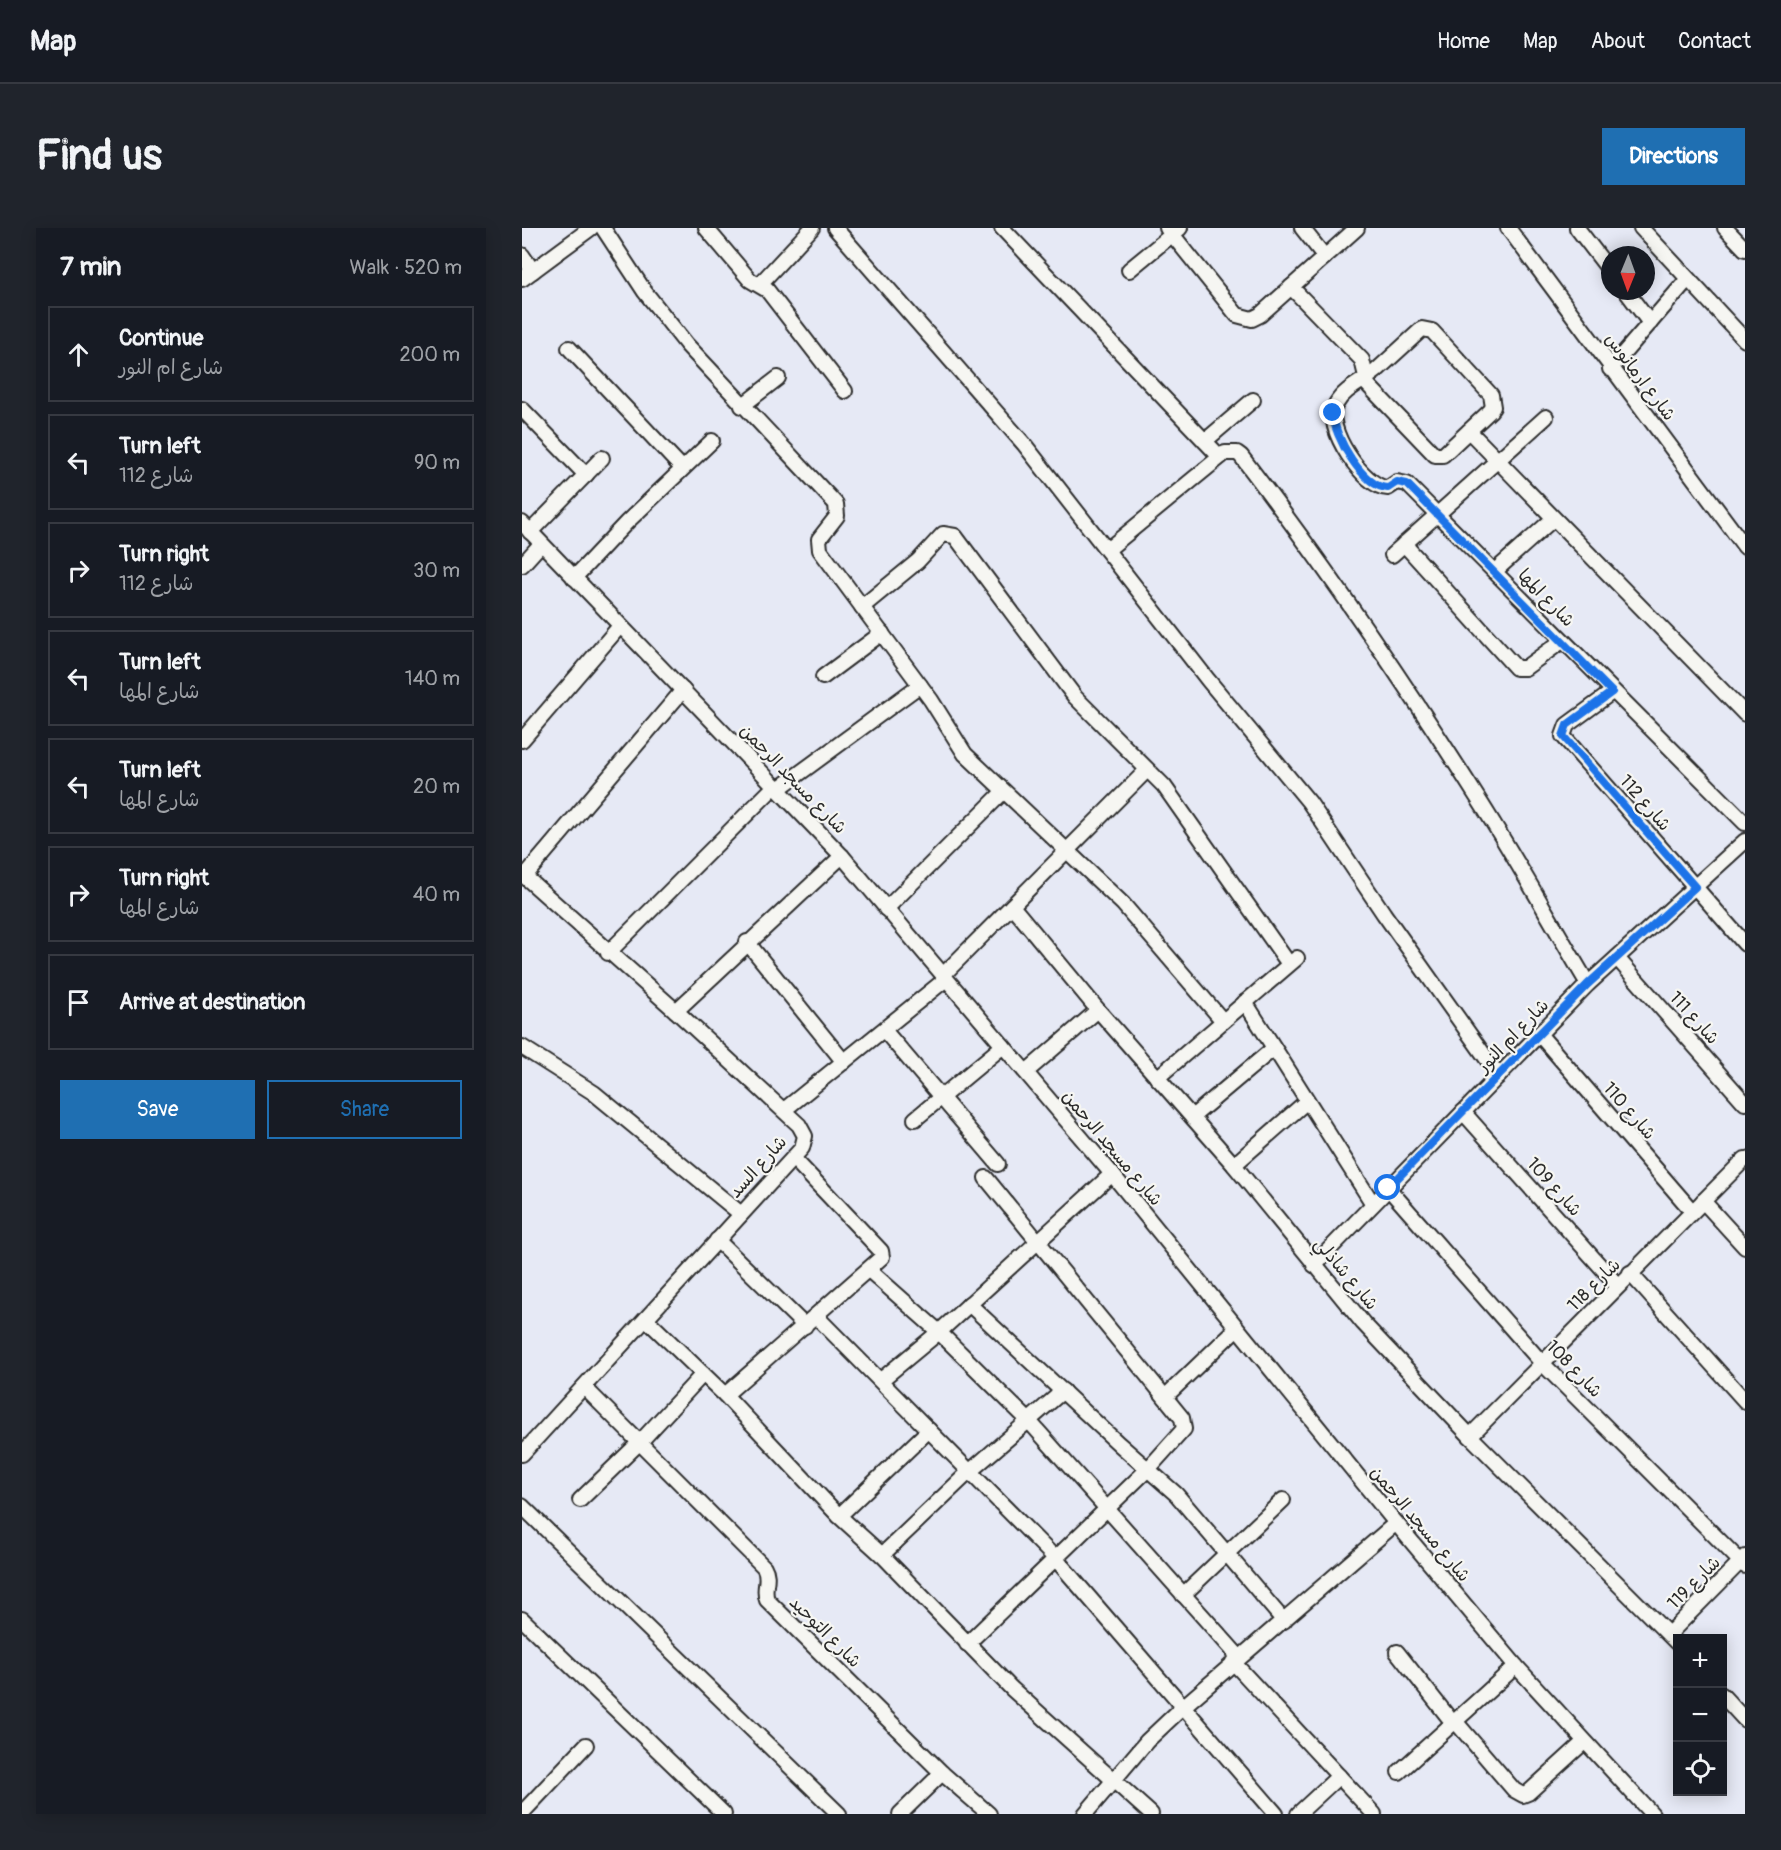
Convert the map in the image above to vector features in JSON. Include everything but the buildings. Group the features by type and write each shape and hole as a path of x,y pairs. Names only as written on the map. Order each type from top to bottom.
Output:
{"street":[{"path":"522,255 528,275 591,228"},
{"path":"603,228 667,321 742,406 836,504 837,516 819,539 820,550 920,685 964,754 1122,904 1223,1021"},
{"path":"706,228 750,280 760,284 813,347 845,391"},
{"path":"760,284 812,228"},
{"path":"835,228 1024,444 1320,816 1384,914 1499,1076"},
{"path":"1002,228 1220,457"},
{"path":"1302,228 1325,257"},
{"path":"1129,270 1173,230 1237,315 1244,319 1252,319 1260,315 1357,228"},
{"name":"شارع ارمانوس","path":"1508,228 1610,369 1745,547"},
{"path":"1578,228 1601,259"},
{"path":"1641,228 1745,340"},
{"path":"1725,228 1745,249"},
{"path":"1610,369 1687,280"},
{"path":"1292,287 1362,360 1366,379 1372,390 1435,455 1443,455 1469,431 1490,411 1494,400 1431,332 1422,329 1366,379"},
{"path":"1633,300 1650,323"},
{"path":"569,348 682,468"},
{"path":"742,406 778,378"},
{"name":"شارع المها","path":"1366,379 1350,389 1335,404 1333,421 1346,452 1376,485 1388,488 1402,481 1495,571 1612,692 1745,823"},
{"path":"1205,441 1253,400"},
{"path":"522,410 586,475"},
{"path":"1392,555 1546,417"},
{"path":"1469,431 1745,714"},
{"path":"574,578 682,468 712,441"},
{"path":"1107,550 1220,457 1231,451 1241,456 1346,599 1478,798 1588,984"},
{"path":"526,528 602,458"},
{"path":"1495,571 1553,519"},
{"name":"شارع مسجد الرحمن","path":"526,528 842,856 1112,1174 1396,1524 1516,1666 1652,1814"},
{"path":"862,607 918,561 943,534 952,534 1075,697 1164,786 1293,961 1157,1077"},
{"path":"522,565 541,544"},
{"path":"1404,544 1516,668 1525,668 1562,641"},
{"path":"522,740 620,626"},
{"path":"823,677 882,633"},
{"path":"608,953 776,787 920,685"},
{"path":"524,875 683,690"},
{"name":"شارع 112","path":"1612,692 1567,725 1563,736 1745,944"},
{"path":"784,1110 944,977 1066,850 1147,770"},
{"path":"886,909 1003,792"},
{"name":"شارع ام النور","path":"1314,1265 1588,984 1745,841"},
{"path":"676,1011 747,942 842,856"},
{"name":"شارع السد","path":"522,1454 802,1148 805,1136 799,1125 784,1110 524,875"},
{"name":"شارع شاذلي","path":"1012,906 1098,1010 1234,1165 1363,1323 1470,1436 1673,1639"},
{"path":"747,942 844,1062"},
{"name":"شارع 111","path":"1617,958 1745,1103"},
{"path":"1245,1002 1373,1204"},
{"path":"1026,1072 1098,1010"},
{"path":"884,1029 998,1164"},
{"name":"شارع 110","path":"1539,1034 1692,1211"},
{"path":"915,1119 1003,1046"},
{"path":"522,1047 594,1093 741,1214"},
{"path":"1192,1117 1274,1048"},
{"path":"1234,1165 1307,1101"},
{"name":"شارع 109","path":"1463,1112 1618,1286"},
{"path":"725,1395 881,1260 880,1251 793,1158"},
{"name":"شارع 118","path":"1470,1436 1745,1159"},
{"path":"880,1380 939,1332 1112,1174"},
{"path":"967,1644 1149,1468 1184,1429 1182,1419 1165,1397 986,1178"},
{"name":"شارع 108","path":"1388,1188 1542,1363 1744,1562"},
{"path":"1703,1201 1745,1247"},
{"path":"717,1240 805,1326"},
{"path":"869,1270 939,1332 1028,1420 1374,1814"},
{"path":"1630,1273 1745,1401"},
{"path":"969,1304 1129,1454 1149,1468 1182,1500 1226,1555 1284,1621"},
{"path":"816,1316 929,1430 968,1473 1055,1558 1276,1814"},
{"path":"646,1319 725,1395 839,1516 882,1555 1012,1689 1151,1814"},
{"path":"1165,1397 1236,1329"},
{"path":"580,1500 641,1442 703,1374"},
{"name":"شارع التوحيد","path":"584,1387 764,1567 768,1579 765,1590 767,1600 942,1773 989,1814"},
{"path":"882,1555 968,1473 1063,1392"},
{"path":"839,1516 929,1430"},
{"path":"1183,1595 1283,1500"},
{"path":"522,1506 839,1814"},
{"path":"1084,1814 1147,1742 1184,1706 1396,1524"},
{"name":"شارع 119","path":"1678,1634 1744,1562"},
{"path":"522,1619 724,1814"},
{"path":"1397,1652 1454,1722 1514,1790 1523,1795 1528,1794 1584,1742"},
{"path":"1399,1772 1516,1666"},
{"path":"1727,1700 1745,1720"},
{"path":"526,1809 586,1745"},
{"path":"900,1814 942,1773"},
{"path":"1298,1814 1339,1776"}],"route":[{"path":"1333,413 1339,439 1346,452 1376,485 1382,489 1402,481 1407,484 1612,692 1567,725 1563,736 1695,887 1588,984 1388,1188"}]}
